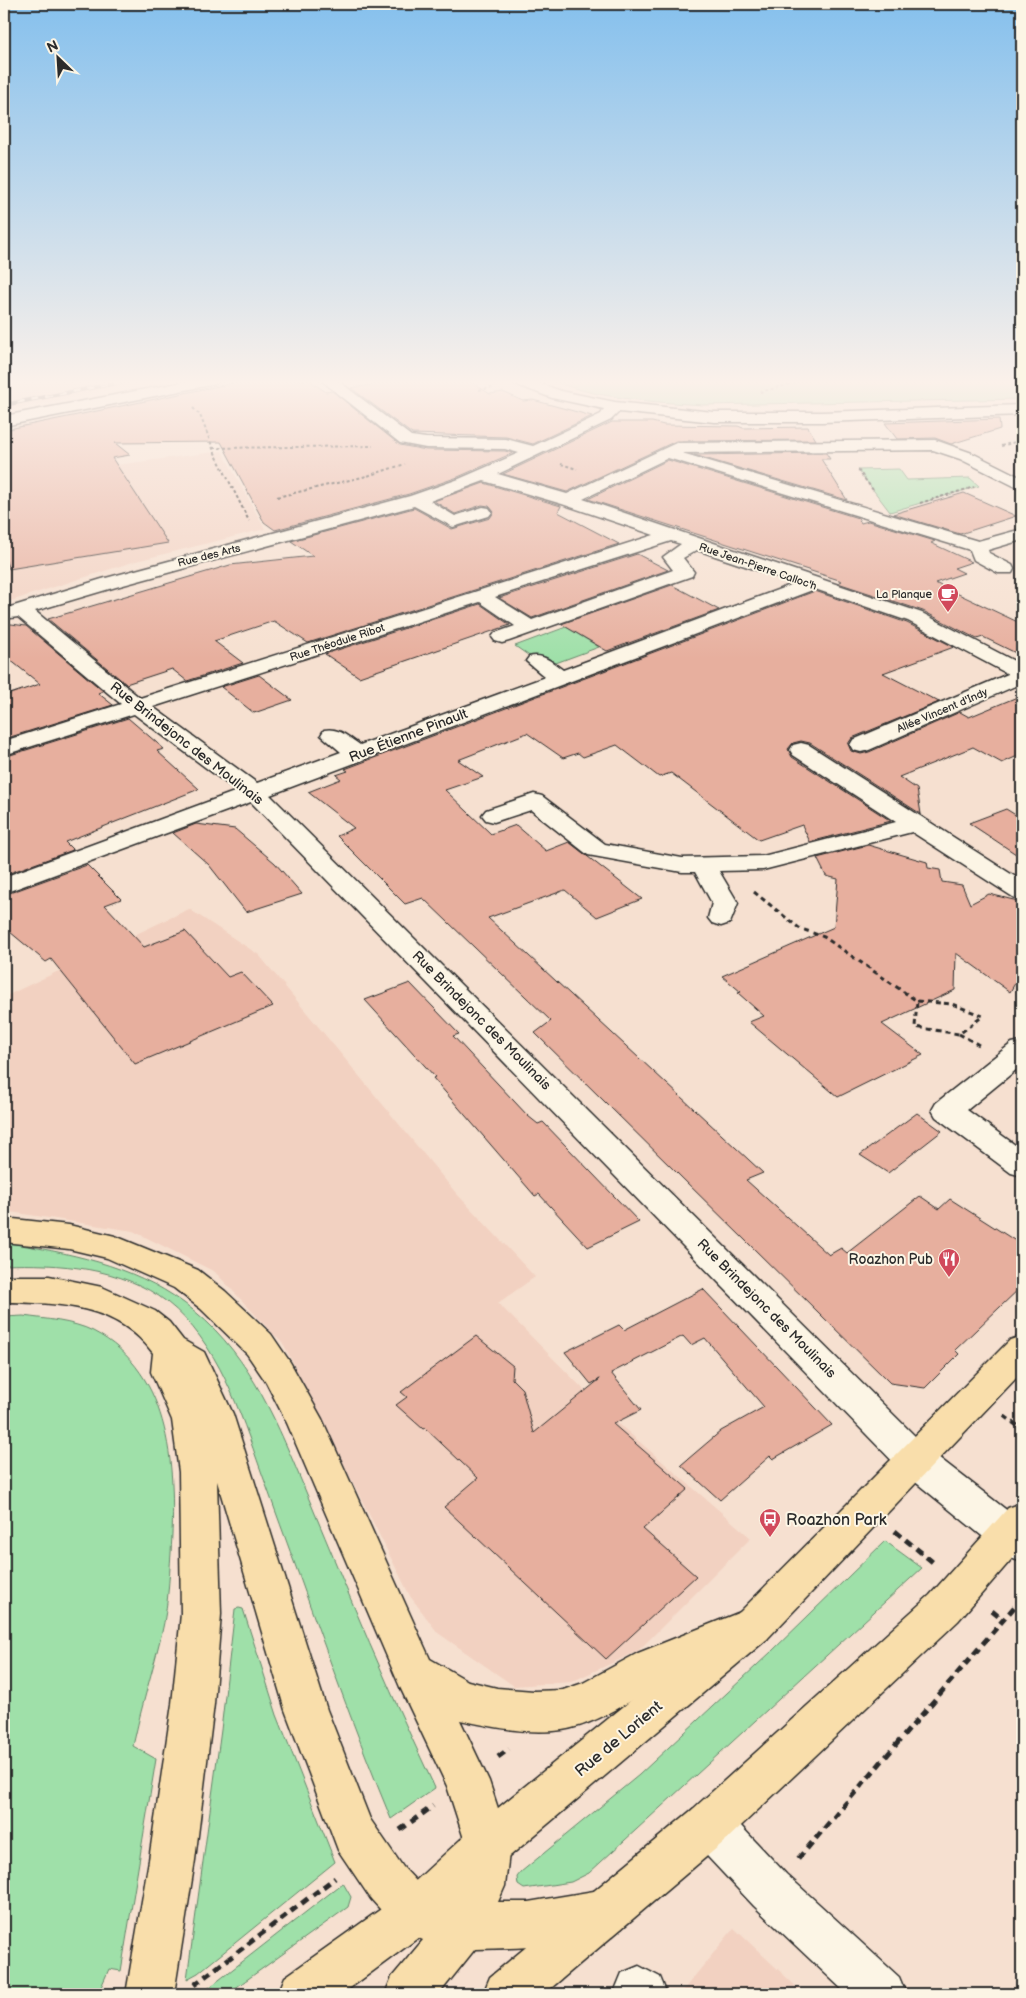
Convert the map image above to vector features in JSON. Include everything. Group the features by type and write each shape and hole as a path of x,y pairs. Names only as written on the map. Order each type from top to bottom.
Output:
{"main road":[{"path":"4,1230 69,1237 115,1248 156,1264 186,1279 213,1300 259,1344 278,1372 304,1419 415,1674 467,1781 488,1844 482,1886 464,1926 409,1994"},
{"path":"4,1289 48,1290 90,1296 143,1320 157,1332 172,1350 192,1362 215,1414 306,1710 354,1834 387,1883 414,1913 432,1920 464,1926 528,1925 606,1912"},
{"path":"150,1994 172,1860 193,1704 201,1614 198,1472 190,1420 169,1372 172,1350"},
{"name":"Rue de Lorient","path":"302,1994 414,1913 488,1844 753,1626 1022,1350"},
{"path":"507,1994 709,1825 944,1608 1018,1533"},
{"path":"415,1674 460,1700 496,1708 534,1711 563,1710 594,1700 653,1667 753,1626"}],"street":[{"name":"Rue des Arts","path":"12,612 127,576 416,500 492,473"},
{"path":"568,500 625,473"},
{"path":"731,473 978,547 1022,534"},
{"path":"997,473 1022,485"},
{"name":"Rue Jean-Pierre Calloc'h","path":"486,476 568,500 812,584 915,617 1022,674"},
{"path":"416,500 452,522 482,512"},
{"name":"Rue Théodule Ribot","path":"4,748 671,535"},
{"path":"502,636 685,572 672,557 694,544"},
{"path":"978,547 980,556 1005,568"},
{"path":"607,572 639,588"},
{"name":"Rue Étienne Pinault","path":"4,886 812,584"},
{"path":"555,589 587,606"},
{"path":"490,602 530,627"},
{"name":"Rue Brindejonc des Moulinais","path":"12,612 254,793 916,1460"},
{"path":"536,661 561,678"},
{"name":"Allée Vincent d'Indy","path":"861,745 1022,674"},
{"path":"332,735 358,754"},
{"path":"800,750 1022,892"},
{"path":"494,815 534,801 597,850 682,865 764,863 915,824"},
{"path":"711,864 725,903 721,918"},
{"path":"1015,1056 947,1110 1017,1154"},
{"path":"916,1460 1018,1533"},
{"path":"709,1825 770,1890 882,1994"}],"path":[{"path":"225,473 254,531 263,541"},
{"path":"278,497 376,473"},
{"path":"916,504 1006,478"},
{"path":"711,864 799,928 824,937 917,1001 952,1004 984,1016 960,1034"},
{"path":"917,1001 915,1027 960,1034 1015,1056"},
{"path":"770,1890 1022,1598"}],"shaded area":[{"path":"55,473 234,473 265,529 136,561 4,603 4,480"},
{"path":"189,909 259,955 456,1193 535,1277 498,1303 613,1419 751,1538 638,1651 571,1682 514,1686 438,1633 410,1596 284,1345 215,1272 133,1231 4,1211 4,997"},
{"path":"734,1928 804,1994 680,1994"}],"green space":[{"path":"860,473 902,473 907,480 970,478 979,486 890,512"},
{"path":"566,627 599,647 545,667 515,646"},
{"path":"4,1242 75,1256 121,1269 164,1290 184,1303 205,1320 224,1340 255,1383 268,1406 370,1644 435,1788 391,1819 344,1699 245,1425 214,1357 200,1337 185,1318 167,1302 149,1290 130,1281 110,1274 67,1267 4,1265"},
{"path":"23,1316 77,1325 93,1331 120,1349 140,1372 155,1399 164,1428 170,1459 172,1523 167,1603 162,1632 133,1746 156,1759 121,1971 109,1969 98,1994 4,1994 4,1317"},
{"path":"885,1541 922,1568 589,1873 571,1882 524,1889 518,1885 517,1877 521,1872 639,1775 771,1652"},
{"path":"235,1609 243,1609 277,1715 335,1862 198,1973 187,1979 221,1730"},
{"path":"343,1883 351,1897 348,1907 227,1994 201,1994"}],"building":[{"path":"4,473 122,473 168,543 9,569 4,556"},
{"path":"238,473 467,473 409,494 275,530 264,522"},
{"path":"505,473 607,473 567,492 503,474"},
{"path":"641,473 711,473 858,518 861,523 868,521 935,541 931,543 972,562 954,568 964,573 935,583 1022,624 1022,656 983,637 977,639 923,611 838,583 842,581 588,499"},
{"path":"756,473 830,473 847,500"},
{"path":"484,483 561,506 558,512 619,544 308,643 274,621 214,641 243,663 187,681 172,669 126,684 48,619 230,565 313,556 291,541 414,508 452,529 490,518 494,512 489,506 482,505 455,514 434,501"},
{"path":"964,493 1016,516 960,534 893,514"},
{"path":"637,554 668,570 532,618 499,598"},
{"path":"672,585 719,610 607,651 561,624"},
{"path":"815,591 907,623 954,647 883,673 939,702 852,738 848,744 851,751 861,754 869,752 960,712 969,717 1022,695 1022,754 1002,763 973,747 899,777 917,789 921,814 810,743 801,741 793,743 788,749 792,757 891,821 810,842 802,825 759,840 671,773 659,777 617,745 583,757 578,753 563,758 527,733 458,760 483,777 445,790 491,834 516,825 546,851 569,842 642,899 597,917 565,890 488,918 763,1173 746,1180 829,1255 841,1248 847,1253 920,1196 939,1209 950,1199 1022,1245 1022,1286 955,1350 959,1354 925,1388 890,1383 535,1033 551,1021 423,898 405,904 337,836 354,828 308,792 341,779 336,775 348,771 345,769"},
{"path":"480,604 510,625 359,677 325,654"},
{"path":"4,623 26,626 103,691 98,693 113,705 4,739 4,696 40,684 4,655"},
{"path":"259,675 292,700 254,713 221,687"},
{"path":"128,718 164,749 157,751 199,789 65,842 73,850 4,875 4,757"},
{"path":"1006,809 1022,819 1022,858 969,823"},
{"path":"196,824 235,829 275,863 302,894 246,912 209,865 173,833"},
{"path":"868,845 927,862 928,868 940,870 942,882 962,885 970,904 989,894 1022,902 1022,971 1010,992 956,953 955,990 882,1024 923,1055 838,1097 749,1022 764,1016 738,993 741,992 722,976 834,927 838,879 826,876 817,858"},
{"path":"87,865 121,899 105,905 144,947 185,931 228,977 241,972 273,1006 135,1064 51,959 46,962 4,927 4,895"},
{"path":"410,983 459,1034 453,1036 528,1116 538,1124 543,1122 639,1222 588,1247 539,1194 535,1196 433,1078 435,1077 365,1000"},
{"path":"917,1113 942,1131 888,1173 860,1155"},
{"path":"703,1289 832,1425 773,1459 770,1456 720,1500 681,1465 721,1431 764,1407 705,1338 691,1345 683,1336 611,1373 641,1410 613,1424 688,1489 643,1529 696,1576 606,1659 444,1507 478,1478 425,1428 423,1429 396,1405 407,1397 401,1392 476,1336 513,1366 512,1379 522,1389 534,1433 600,1379 591,1384 565,1352 619,1325 624,1330"}],"place":[{"name":"La Planque","path":"948,613"},
{"name":"Roazhon Pub","path":"949,1278"},
{"name":"Roazhon Park","path":"770,1538"}]}
